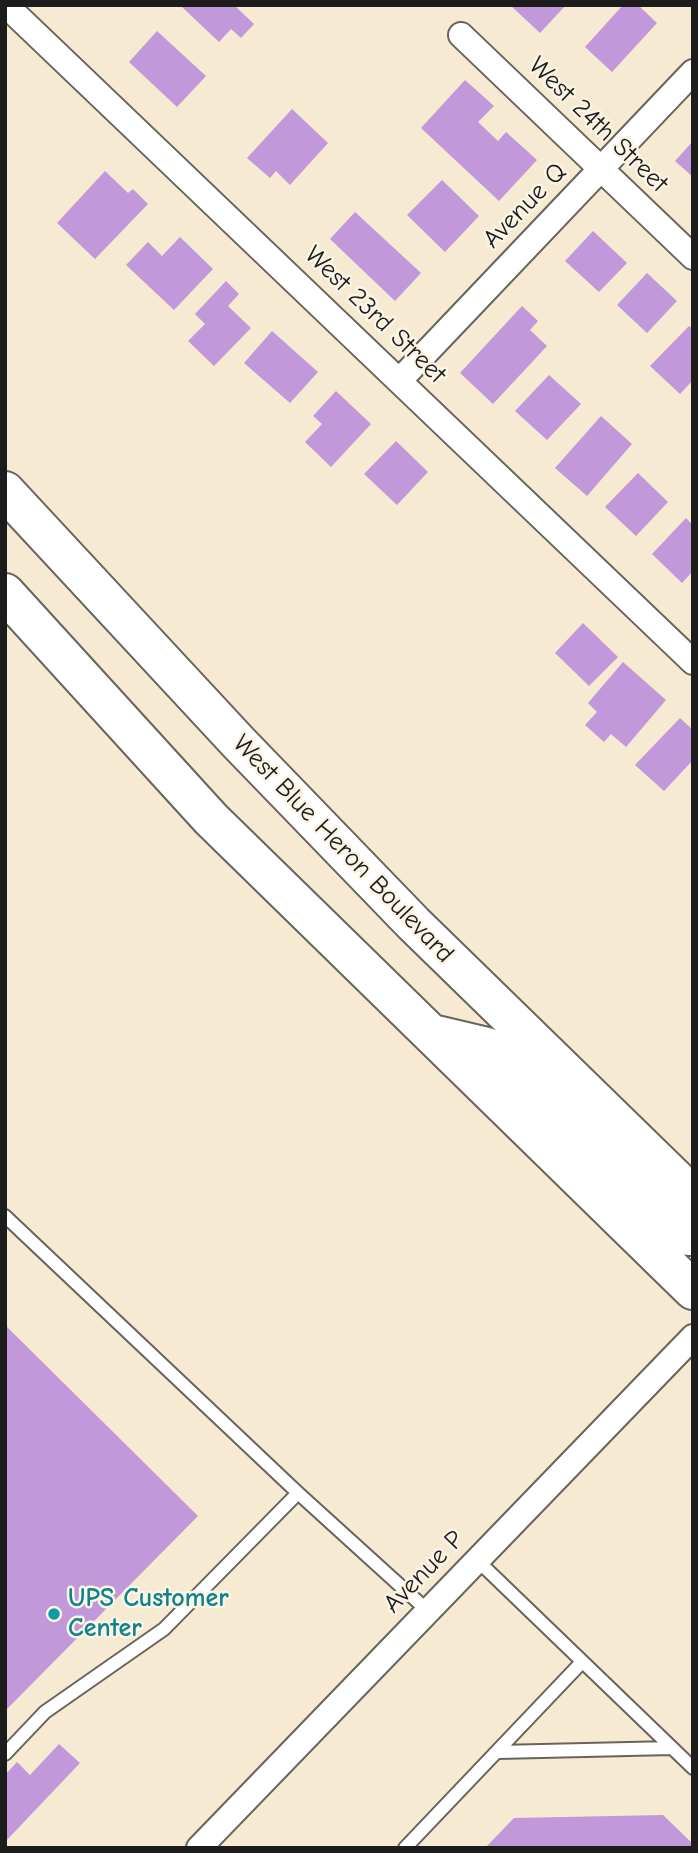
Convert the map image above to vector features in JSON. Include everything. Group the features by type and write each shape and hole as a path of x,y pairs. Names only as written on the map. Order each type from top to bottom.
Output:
{"main road":[{"name":"West Blue Heron Boulevard","path":"5,491 238,742 414,924 693,1196"},
{"path":"5,593 211,819 693,1290"},
{"path":"430,1034 487,1047 688,1236 693,1236"}],"street":[{"name":"West 23rd Street","path":"13,13 693,662"},
{"name":"West 24th Street","path":"461,35 693,257"},
{"name":"Avenue Q","path":"400,380 693,72"},
{"name":"Avenue P","path":"199,1848 693,1337"}],"lane":[{"path":"5,1216 298,1493 428,1611"},
{"path":"5,1754 45,1712 164,1629 298,1493"},
{"path":"477,1560 693,1768"},
{"path":"405,1848 582,1662"},
{"path":"498,1752 672,1748"}],"building":[{"path":"234,5 254,24 241,38 231,29 219,42 182,7"},
{"path":"510,5 566,5 540,33"},
{"path":"623,5 638,5 657,23 612,72 585,47"},
{"path":"157,31 206,76 177,107 129,62"},
{"path":"465,80 494,106 478,122 498,141 506,132 537,160 499,201 421,128"},
{"path":"292,109 328,143 290,185 276,171 270,178 247,158"},
{"path":"693,141 693,177 675,161"},
{"path":"105,171 128,193 133,189 148,204 95,259 57,223"},
{"path":"442,180 479,216 445,252 407,215"},
{"path":"355,212 421,273 395,301 330,239"},
{"path":"593,231 627,263 599,292 565,261"},
{"path":"180,237 213,269 174,310 126,265 148,242 162,256"},
{"path":"647,273 677,301 647,333 617,305"},
{"path":"226,281 239,294 228,306 251,328 214,366 188,341 205,324 195,314"},
{"path":"522,306 538,321 530,330 547,346 493,404 460,373"},
{"path":"689,326 693,329 693,380 680,394 650,366"},
{"path":"272,331 318,372 290,403 244,363"},
{"path":"549,375 581,404 547,440 515,411"},
{"path":"336,391 371,424 331,467 305,442 322,424 313,416"},
{"path":"601,416 632,444 587,496 555,468"},
{"path":"396,441 428,472 397,505 364,474"},
{"path":"638,473 668,502 636,536 605,507"},
{"path":"686,518 693,525 693,571 682,583 652,554"},
{"path":"583,623 618,657 589,686 555,653"},
{"path":"623,662 666,700 626,747 611,734 604,742 585,725 597,712 588,703"},
{"path":"680,718 693,730 693,760 664,791 635,765"},
{"name":"UPS Customer Center","path":"5,1325 198,1516 5,1711"},
{"path":"59,1744 80,1763 5,1842 5,1775 17,1762 30,1775"},
{"path":"663,1815 693,1844 693,1848 485,1848 514,1818"}],"place":[{"name":"UPS Customer Center","path":"54,1614"}]}
